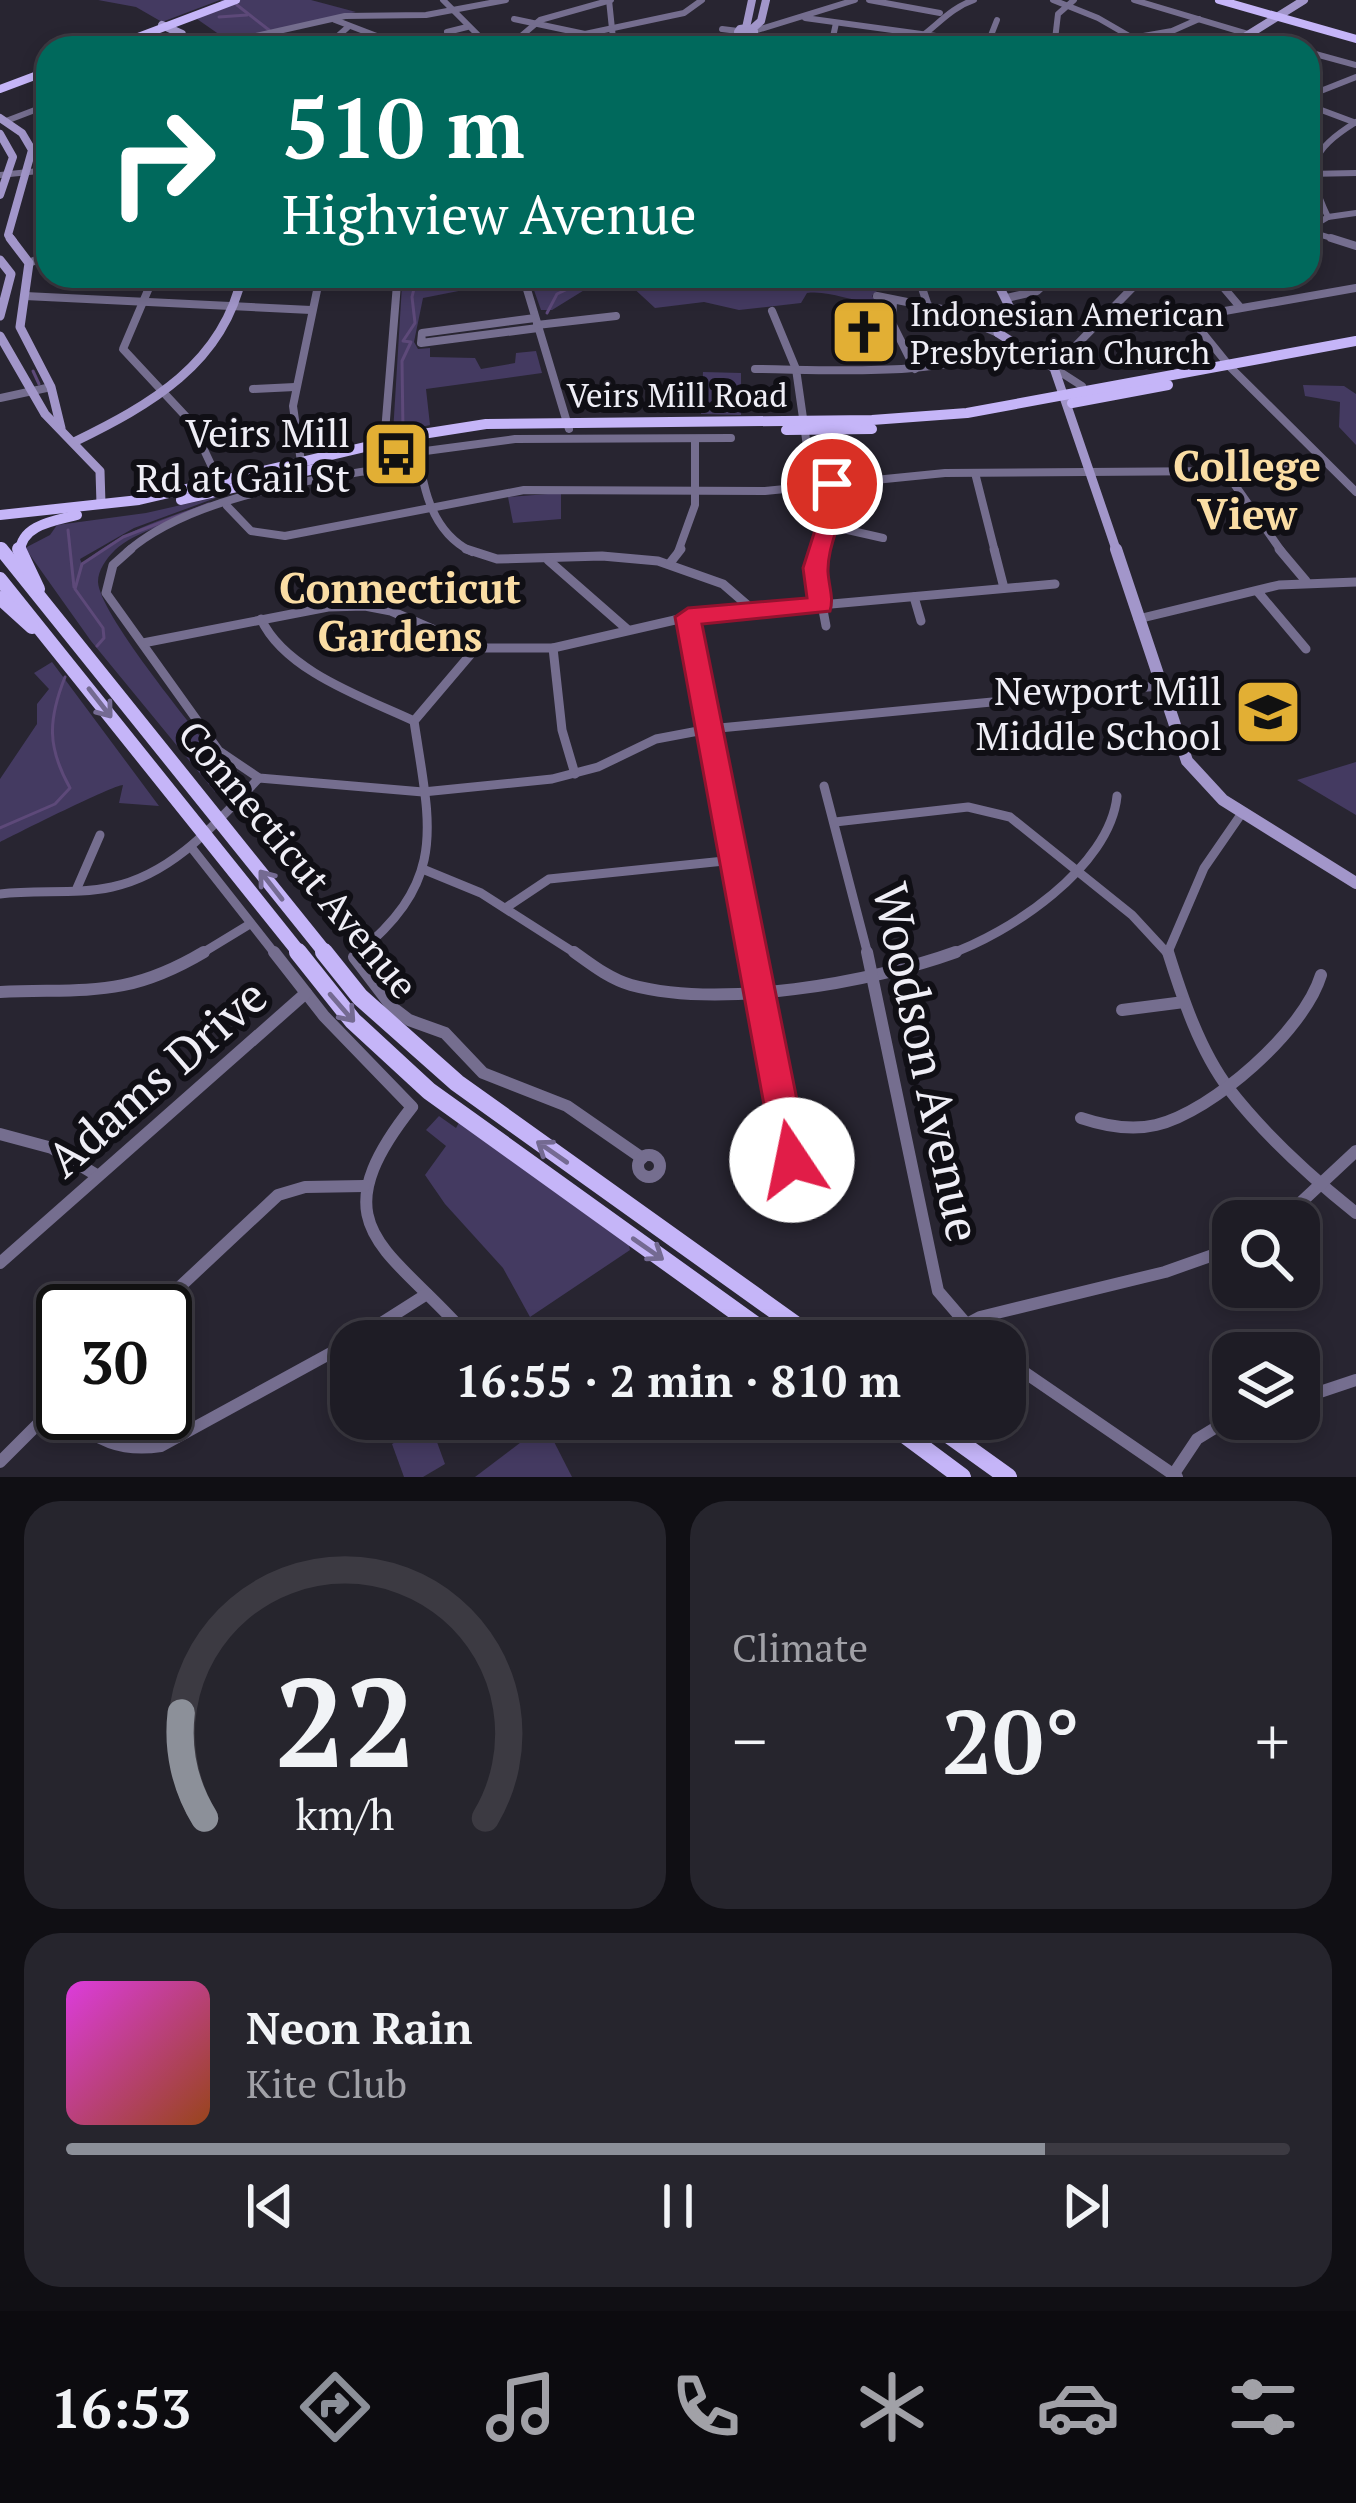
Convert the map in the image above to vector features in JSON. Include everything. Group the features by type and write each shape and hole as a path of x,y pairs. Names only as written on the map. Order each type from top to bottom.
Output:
{"main road":[{"path":"139,36 226,0"},
{"path":"134,36 236,0"},
{"path":"1219,0 1356,37"},
{"path":"1231,0 1282,17"},
{"path":"0,87 36,74"},
{"name":"Veirs Mill Road","path":"0,516 221,486 492,432 567,425 968,422 1356,341"},
{"name":"Veirs Mill Road","path":"1232,369 1356,351"},
{"name":"Veirs Mill Road","path":"0,516 142,509 301,462 384,444 418,449"},
{"path":"44,605 19,544 37,527 76,515"},
{"name":"Connecticut Avenue","path":"0,548 361,997 398,1035 457,1083 789,1320"},
{"name":"Connecticut Avenue","path":"0,579 319,982 398,1065 748,1320"},
{"path":"0,598 68,663"},
{"path":"912,1440 962,1477"},
{"path":"956,1440 1008,1477"}],"street":[{"path":"443,0 477,36"},
{"path":"278,36 332,19 452,11 506,0"},
{"path":"520,36 532,24 610,0 613,36"},
{"path":"514,20 578,34 684,13 702,0"},
{"path":"748,32 752,0"},
{"path":"748,32 766,0"},
{"path":"738,36 855,0"},
{"path":"869,0 940,13 974,0"},
{"path":"1053,0 1125,36"},
{"path":"1055,36 1056,17 1064,4 1074,0"},
{"path":"1134,0 1254,36 1304,0"},
{"path":"805,18 928,36 940,13"},
{"path":"332,19 374,36"},
{"path":"991,36 998,20"},
{"path":"1149,36 1199,20"},
{"path":"833,36 836,23"},
{"path":"164,26 183,36"},
{"path":"338,36 348,27"},
{"path":"447,32 467,27"},
{"path":"722,29 754,36"},
{"path":"1320,56 1356,65"},
{"path":"1320,91 1356,77"},
{"path":"3,120 36,108"},
{"path":"1320,109 1356,122"},
{"path":"3,120 30,143 29,171 8,235 29,263 19,318 22,335 51,386 61,428"},
{"path":"1320,151 1356,122"},
{"path":"0,134 12,148 0,195"},
{"path":"5,172 36,171"},
{"path":"1320,174 1356,173"},
{"path":"1320,199 1328,217"},
{"path":"1320,222 1356,213"},
{"path":"1320,234 1356,246"},
{"path":"0,260 11,274 0,316"},
{"path":"29,263 36,260"},
{"path":"150,288 127,327 123,349 191,422 221,486"},
{"path":"74,442 163,392 210,349 236,306 240,288"},
{"path":"301,462 294,432 295,387 316,288"},
{"path":"384,444 397,288"},
{"path":"526,288 567,425"},
{"path":"922,288 928,306"},
{"path":"998,333 1013,314 1001,288"},
{"path":"1007,298 1040,288"},
{"path":"1054,368 1132,288"},
{"path":"1224,288 1240,308"},
{"path":"1356,288 1212,314 1202,325 1203,336 1232,369 1356,492"},
{"path":"25,296 310,310"},
{"path":"877,296 928,306 998,333 1082,386"},
{"path":"893,301 892,323 915,368"},
{"path":"772,311 796,368 807,446 832,484 830,526 815,568 826,626"},
{"path":"536,324 421,343 422,333 616,316"},
{"path":"0,340 31,392 100,471 100,504"},
{"path":"755,369 915,368 972,363 1021,346"},
{"path":"1054,368 1187,761 1242,814 1356,883"},
{"path":"0,398 51,386"},
{"path":"254,388 295,387"},
{"name":"Veirs Mill Road","path":"418,449 515,439 731,439"},
{"path":"670,563 687,545 694,528 694,439"},
{"path":"753,610 743,596 723,584 670,563 597,555 548,560 493,557 462,547 440,528 418,449 295,484 145,537 109,565 104,577 106,593 219,751 259,778 423,792 575,774 656,739 710,729 1158,686"},
{"path":"227,506 240,523 267,536 524,490 765,491 975,473 1226,471 1324,461"},
{"path":"1226,471 1257,522 1306,580"},
{"path":"975,473 1004,588"},
{"path":"830,526 883,538"},
{"path":"548,560 628,630"},
{"path":"1138,619 1306,580 1356,582"},
{"path":"143,643 261,619 365,605 476,648 553,648 688,617 1055,584"},
{"path":"1258,592 1306,649"},
{"path":"914,597 921,622"},
{"path":"688,617 792,1160 785,1198"},
{"path":"261,619 266,634 302,661 414,721"},
{"path":"476,648 414,721 423,792 425,870 403,917 354,957 392,1007 409,1020 445,1033 483,1073 567,1106 641,1158"},
{"path":"553,648 562,730 575,774"},
{"path":"0,894 108,888 131,882 191,847 259,778"},
{"name":"Woodson Avenue","path":"824,786 872,971 928,1255 938,1291 960,1320"},
{"path":"425,870 457,879 631,985 709,995 944,957 1001,932 1043,904 1111,829 1117,796"},
{"path":"835,822 968,807 1010,817 1168,952 1184,1003 1227,1087 1321,1185 1356,1214"},
{"path":"1168,952 1204,868 1242,814"},
{"path":"77,888 100,835"},
{"path":"191,847 306,993 387,1085 412,1106 378,1148 364,1186 371,1235 452,1320"},
{"path":"507,908 550,879 734,860"},
{"path":"0,992 84,992 139,984 181,966 250,924"},
{"path":"1081,1118 1104,1126 1148,1127 1165,1123 1227,1087 1314,1001 1321,975"},
{"name":"Adams Drive","path":"0,1263 306,993"},
{"path":"1122,1010 1184,1003"},
{"path":"0,1134 69,1151 98,1176"},
{"path":"1304,1200 1356,1151"},
{"path":"183,1284 278,1195 304,1187 364,1186"},
{"path":"974,1320 1165,1272 1212,1255"},
{"path":"386,1320 427,1294"},
{"path":"192,1428 330,1353"},
{"path":"1026,1373 1175,1476 1189,1444 1212,1426"},
{"path":"1320,1392 1356,1380"},
{"path":"0,1462 36,1430"},
{"path":"98,1440 140,1450 170,1440"}],"shaded area":[{"path":"98,0 220,0 162,22 136,7"},
{"path":"220,0 311,0 356,12 254,36 219,36 197,19 225,3"},
{"path":"402,288 474,288 423,298 414,342 418,349 430,348 430,357 475,358 481,369 515,363 516,353 536,351 542,373 426,389 430,425 393,433"},
{"path":"533,288 595,288 552,310 541,310"},
{"path":"633,288 880,288 872,296 877,301 807,293 801,303 739,310 704,302 655,308"},
{"path":"703,372 741,373 741,415 701,414"},
{"path":"1303,385 1344,386 1356,394 1356,445 1339,427 1340,402 1305,396"},
{"path":"561,493 561,519 513,523 508,497"},
{"path":"221,496 134,528 80,559 82,564 114,542 167,518 222,499 225,503 125,542 106,561 98,582 103,599 135,651 234,778 226,789 215,792 91,641 25,548 50,535 57,525 146,513"},
{"path":"52,662 159,806 119,803 123,785 0,842 0,779 37,724 37,704 49,689 34,673"},
{"path":"1356,762 1356,815 1297,780"},
{"path":"463,1115 626,1233 630,1250 530,1317 503,1268 425,1175 446,1146 426,1130 439,1116 456,1128"},
{"path":"436,1440 445,1464 423,1477 404,1477 392,1444"},
{"path":"524,1440 553,1440 572,1477 475,1477"}],"waterway":[{"path":"237,5 269,30"},
{"path":"219,17 247,15"},
{"path":"403,431 402,361 411,342 403,341 415,323 414,288"},
{"path":"547,313 557,294 570,288"},
{"path":"33,371 39,384"},
{"path":"97,646 104,638 103,628 75,589 82,564 123,537 209,504"},
{"path":"68,530 74,587"},
{"path":"0,828 55,804 70,788 52,733 65,677"}],"place":[{"name":"Indonesian American Presbyterian Church","path":"864,332"},
{"name":"Veirs Mill Rd at Gail St","path":"396,454"},
{"name":"Newport Mill Middle School","path":"1268,712"}],"district":[{"name":"College View","path":"1247,489"},
{"name":"Connecticut Gardens","path":"400,611"}],"route":[{"path":"792,1160 688,617 821,605 815,568 830,526 832,484"}]}
